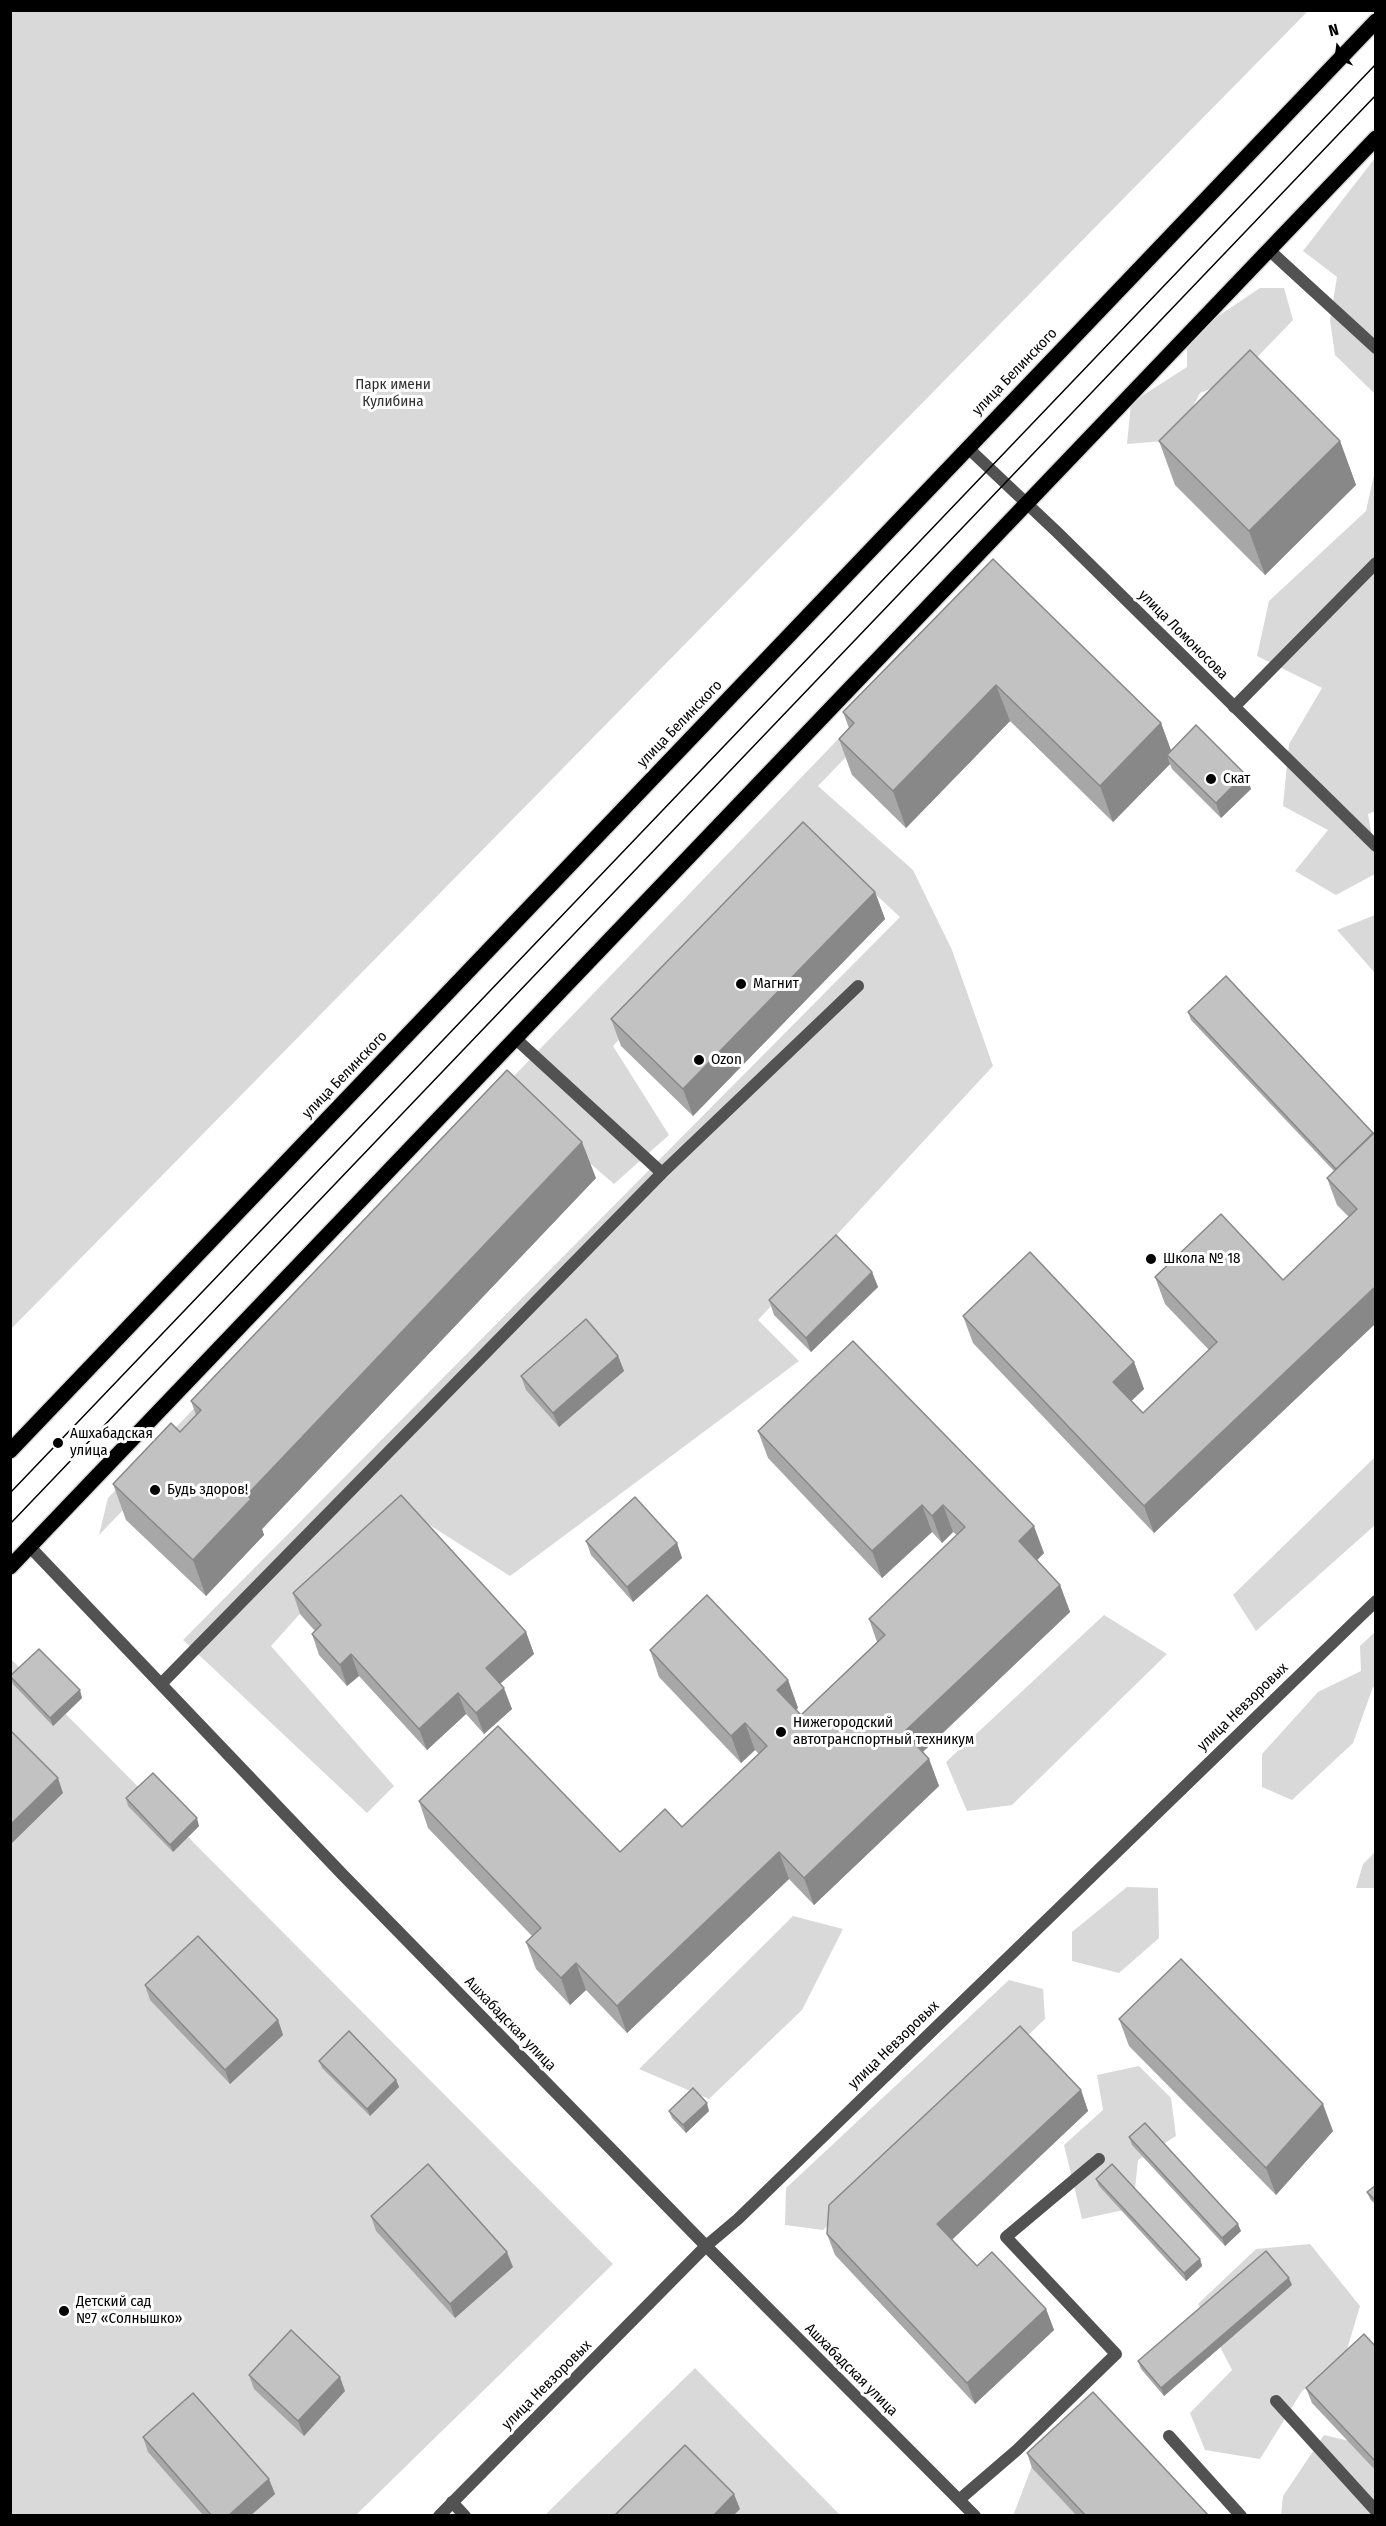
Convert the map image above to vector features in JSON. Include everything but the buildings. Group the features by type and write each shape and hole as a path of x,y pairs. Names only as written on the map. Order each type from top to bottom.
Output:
{"main road":[{"name":"улица Белинского","path":"10,1451 1376,21"},
{"path":"10,1567 1376,138"}],"street":[{"path":"1269,250 1376,348"},
{"name":"улица Ломоносова","path":"968,448 1027,503 1376,846"},
{"path":"1234,707 1376,563"},
{"path":"161,1684 662,1173 858,986"},
{"path":"516,1039 662,1173"},
{"name":"Ашхабадская улица","path":"30,1547 343,1875 706,2246 975,2516"},
{"name":"улица Невзоровых","path":"439,2516 706,2246 738,2218 1376,1601"},
{"path":"960,2499 1017,2450 1116,2354 1006,2237 1099,2158"},
{"path":"1276,2402 1376,2511"},
{"path":"1169,2436 1241,2516"},
{"path":"452,2502 465,2516"}],"green space":[{"name":"Парк имени Кулибина","path":"10,11 1308,11 11,1329 10,1329"},
{"path":"1375,158 1375,394 1335,355 1330,320 1337,277 1303,251"},
{"path":"1260,288 1284,288 1293,320 1237,378 1200,393 1175,440 1127,444 1131,403 1187,367 1187,337"},
{"path":"1375,470 1376,811 1368,814 1375,853 1375,874 1336,895 1295,871 1328,830 1283,806 1289,744 1322,688 1257,656 1269,601 1366,511"},
{"path":"997,574 1014,583 818,786 913,870 952,950 993,1066 758,1320 799,1361 510,1576 398,1505 271,1646 394,1786 367,1813 183,1640 900,917 811,835 613,1046 669,1135 614,1184 517,1100 99,1535 108,1498"},
{"path":"1375,915 1375,973 1337,930"},
{"path":"1375,1457 1375,1525 1256,1631 1233,1595"},
{"path":"1104,1615 1167,1654 1012,1805 967,1811 946,1762"},
{"path":"1375,1632 1375,1688 1373,1687 1353,1743 1292,1800 1262,1787 1262,1754 1318,1692 1361,1671 1360,1646"},
{"path":"10,1658 613,2264 356,2515 11,2515"},
{"path":"1375,1852 1375,1888 1356,1888 1363,1864"},
{"path":"1127,1887 1158,1888 1159,1938 1119,1973 1072,1961 1072,1932"},
{"path":"793,1916 843,1929 802,2010 709,2099 639,2069"},
{"path":"1009,1980 1043,1989 1045,2019 823,2230 785,2225 786,2188"},
{"path":"1139,2066 1171,2098 1176,2136 1138,2160 1133,2208 1082,2219 1064,2145 1103,2110 1097,2075"},
{"path":"1310,2244 1360,2306 1345,2356 1302,2391 1260,2459 1205,2450 1190,2413 1232,2370 1198,2304 1256,2249"},
{"path":"695,2368 840,2515 544,2516"},
{"path":"1324,2435 1375,2447 1375,2515 1281,2516 1283,2496"},
{"path":"1037,2453 1158,2516 1013,2516"}],"tram line":[{"path":"10,1493 1376,64"},
{"path":"10,1524 1376,95"}],"place":[{"name":"Скат","path":"1211,779"},
{"name":"Магнит","path":"741,984"},
{"name":"Ozon","path":"699,1060"},
{"name":"Школа № 18","path":"1151,1259"},
{"name":"Ашхабадская улица","path":"58,1443"},
{"name":"Будь здоров!","path":"155,1490"},
{"name":"Нижегородский автотранспортный техникум","path":"781,1732"},
{"name":"Детский сад №7 «Солнышко»","path":"64,2311"}]}
